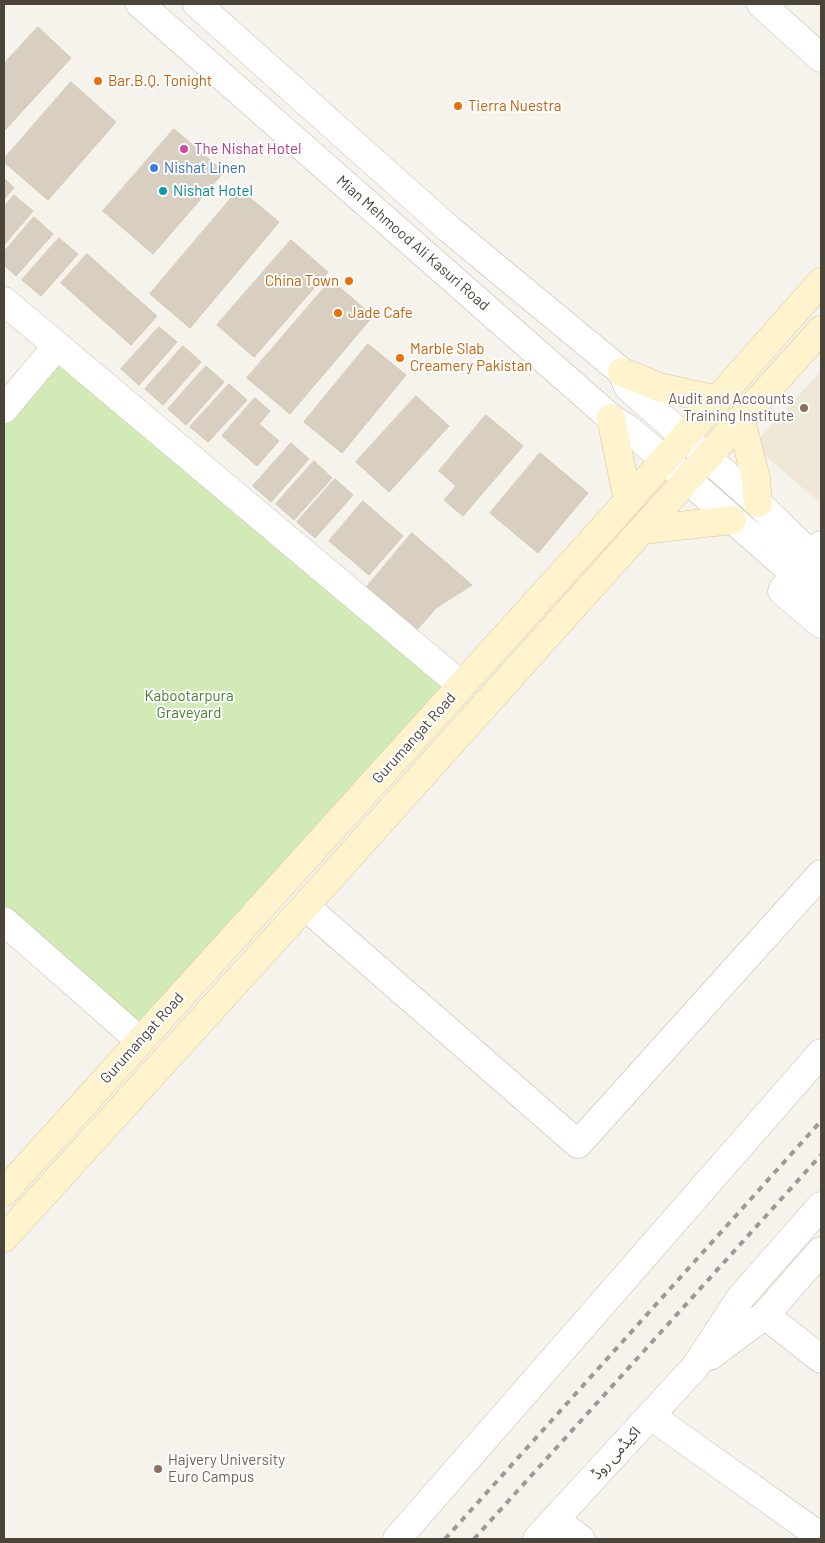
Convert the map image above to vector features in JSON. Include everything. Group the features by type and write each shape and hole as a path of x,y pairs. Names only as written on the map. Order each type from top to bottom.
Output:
{"main road":[{"name":"Gurumangat Road","path":"4,1192 139,1040 628,501 821,282"},
{"path":"4,1238 305,906 821,330"},
{"path":"622,372 659,387 717,400"},
{"path":"611,418 628,501"},
{"path":"740,420 756,478 758,503"},
{"path":"642,530 732,520"}],"street":[{"name":"Mian Mehmood Ali Kasuri Road","path":"140,4 611,418 627,428 664,459 732,520 812,560"},
{"path":"197,4 449,229 622,372 628,387 758,503 812,560 821,597"},
{"path":"761,4 821,58"},
{"path":"424,254 449,229"},
{"path":"4,301 461,685"},
{"path":"4,409 57,346"},
{"path":"812,560 782,591 821,624"},
{"path":"305,906 578,1144 821,874"},
{"path":"4,921 139,1040"},
{"path":"397,1539 821,1053"},
{"name":"اکیڈمی روڈ","path":"546,1530 695,1367 741,1297 821,1206"},
{"name":"اکیڈمی روڈ","path":"695,1367 765,1315 821,1251"},
{"path":"765,1315 821,1359"},
{"path":"651,1416 821,1537"},
{"path":"546,1530 581,1539"}],"shaded area":[{"name":"Audit and Accounts Training Institute","path":"821,371 821,504 753,445"}],"green space":[{"name":"Kabootarpura Graveyard","path":"59,348 455,687 141,1034 4,913 4,413"}],"building":[{"path":"38,27 71,58 4,131 4,64"},
{"path":"71,82 116,122 48,200 4,162 4,159"},
{"name":"Nishat Hotel","path":"174,129 224,172 153,254 103,211"},
{"path":"4,178 14,188 4,199"},
{"path":"239,189 279,222 190,328 150,294"},
{"path":"14,195 33,211 4,245 4,207"},
{"path":"34,217 53,234 16,276 4,265 4,252"},
{"path":"59,238 78,254 41,296 22,280"},
{"path":"291,240 328,272 254,357 217,325"},
{"path":"87,254 157,316 131,345 61,283"},
{"path":"331,280 373,316 290,414 247,378"},
{"path":"159,327 177,342 139,385 121,369"},
{"path":"368,344 406,375 342,453 304,422"},
{"path":"183,346 201,362 163,405 145,389"},
{"path":"206,366 224,382 186,425 168,409"},
{"path":"229,384 247,400 208,442 190,427"},
{"path":"416,396 449,426 389,492 356,462"},
{"path":"255,398 270,411 259,424 279,441 257,466 222,436"},
{"path":"486,415 523,446 463,516 444,500 456,486 439,471"},
{"path":"291,443 309,459 271,502 253,486"},
{"path":"540,453 588,493 538,553 490,513"},
{"path":"314,461 332,478 294,520 276,504"},
{"path":"335,479 353,495 315,538 297,522"},
{"path":"363,501 403,536 369,575 329,541"},
{"path":"412,533 472,585 436,608 415,632 365,589"}],"railway":[{"path":"445,1539 821,1121"},
{"path":"474,1539 821,1155"}],"place":[{"name":"Bar.B.Q. Tonight","path":"98,81"},
{"name":"Tierra Nuestra","path":"458,106"},
{"name":"The Nishat Hotel","path":"184,149"},
{"name":"Nishat Linen","path":"154,168"},
{"name":"Nishat Hotel","path":"163,191"},
{"name":"China Town","path":"349,281"},
{"name":"Jade Cafe","path":"338,313"},
{"name":"Marble Slab Creamery Pakistan","path":"400,358"},
{"name":"Audit and Accounts Training Institute","path":"804,408"},
{"name":"Hajvery University Euro Campus","path":"158,1469"}]}
